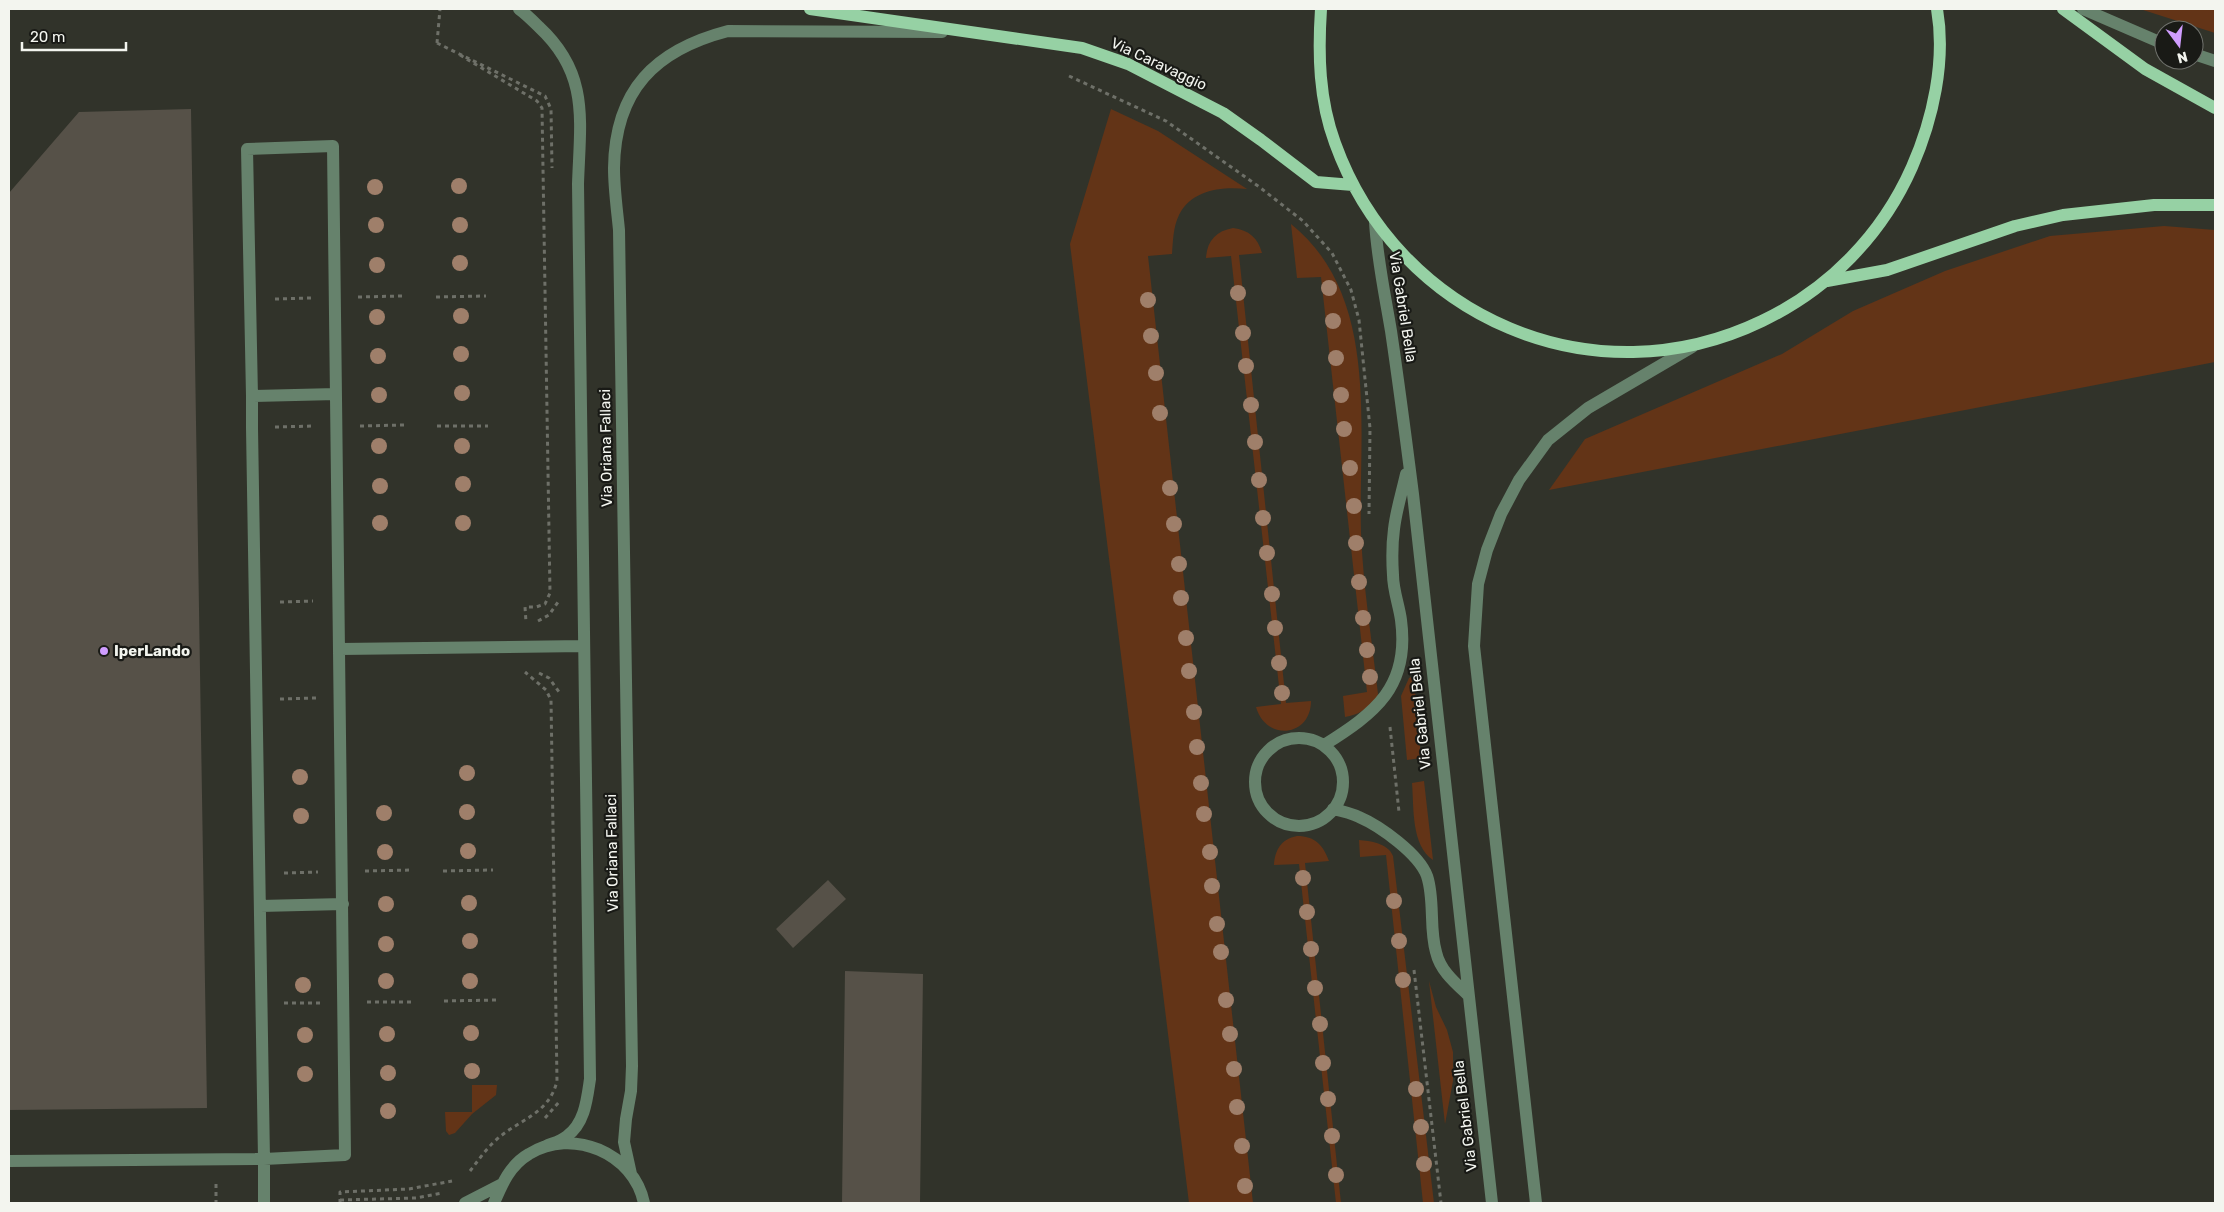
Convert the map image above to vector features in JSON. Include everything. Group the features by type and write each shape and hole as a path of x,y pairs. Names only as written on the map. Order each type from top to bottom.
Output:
{"main road":[{"name":"Via Caravaggio","path":"810,9 1082,48 1128,64 1223,113 1316,182 1352,185"},
{"path":"1321,9 1318,48 1323,96 1334,142 1352,185 1375,222 1404,256 1437,287 1474,312 1514,331 1558,345 1602,352 1647,352 1692,346 1740,332 1786,310 1827,281 1869,239 1902,190 1925,137 1937,79 1939,21 1937,9"},
{"path":"2063,9 2145,69 2215,108"},
{"path":"1827,281 1887,270 2015,226 2062,215 2154,205 2215,205"}],"street":[{"name":"Via Oriana Fallaci","path":"502,1184 518,1163 528,1154 567,1137 578,1125 586,1102 590,1079 578,184 581,121 579,97 572,71 561,50 544,31 519,9"},
{"path":"2083,9 2154,40"},
{"name":"Via Oriana Fallaci","path":"631,1174 624,1142 631,1091 632,1066 620,230 614,169 615,150 622,116 636,87 653,68 692,41 728,31 979,32"},
{"path":"9,1161 264,1159 345,1156 333,146 247,149 252,396 264,1159 264,1203"},
{"name":"Via Gabriel Bella","path":"1375,222 1376,244 1382,271 1408,461 1492,1203"},
{"path":"1536,1203 1474,646 1478,584 1501,514 1520,480 1548,440 1588,408 1692,346"},
{"path":"252,396 336,394"},
{"path":"1324,746 1353,727 1386,695 1402,662 1401,621 1393,577 1394,529 1408,461"},
{"path":"340,649 584,646"},
{"path":"1296,737 1311,739 1324,746 1334,755 1341,768 1343,782 1340,797 1333,809 1322,819 1309,824 1294,826 1280,822 1268,814 1260,802 1255,788 1255,773 1260,760 1270,748 1282,740 1296,737"},
{"path":"1333,809 1360,817 1393,838 1416,858 1426,875 1433,910 1435,951 1441,965 1451,979 1467,994"},
{"path":"260,906 343,904"},
{"path":"546,1146 570,1142 593,1146 614,1156 631,1174 642,1193 644,1203"},
{"path":"465,1203 502,1184"},
{"path":"494,1203 502,1184"}],"path":[{"path":"437,43 440,9"},
{"path":"437,43 545,96 551,109 552,173"},
{"path":"437,43 538,101 542,108 550,593 545,604 536,607 526,607 526,622 520,622"},
{"path":"1069,76 1166,122 1258,186 1303,221 1332,253 1351,290 1359,320 1370,428 1369,516"},
{"path":"352,298 402,296"},
{"path":"436,296 486,296"},
{"path":"268,299 319,298"},
{"path":"353,426 404,425"},
{"path":"270,427 319,426"},
{"path":"437,426 488,426"},
{"path":"526,625 549,614 559,600"},
{"path":"273,602 316,601"},
{"path":"464,1177 494,1141 509,1129 543,1108 554,1092 556,1081 551,700 546,690 530,675 521,671"},
{"path":"1386,695 1403,846"},
{"path":"274,699 324,698"},
{"path":"361,871 411,870"},
{"path":"443,871 493,870"},
{"path":"275,873 320,872"},
{"path":"1414,967 1441,1203"},
{"path":"444,1001 497,1000"},
{"path":"277,1002 329,1003"},
{"path":"361,1002 414,1002"},
{"path":"540,1121 554,1109 563,1093"},
{"path":"444,1193 416,1198 340,1202 340,1192 409,1188 458,1179"},
{"path":"216,1183 216,1203"}],"shaded area":[{"path":"2140,9 2215,9 2215,33 2204,29 2204,20 2174,20"},
{"path":"1111,109 1158,131 1247,189 1218,189 1199,195 1191,200 1184,207 1177,220 1172,254 1148,256 1253,1203 1189,1203 1070,244"},
{"path":"1291,224 1320,254 1339,288 1352,326 1359,367 1362,553 1378,694 1373,703 1365,710 1345,717 1343,696 1367,692 1321,277 1297,278"},
{"path":"2164,226 2215,230 2215,362 1549,490 1585,439 1782,354 1853,311 1945,271 2050,236"},
{"path":"1233,228 1244,231 1252,236 1258,243 1262,253 1239,255 1286,703 1311,701 1309,713 1304,722 1296,728 1287,731 1269,726 1261,718 1256,707 1281,704 1231,256 1206,258 1210,242 1217,234"},
{"path":"1411,677 1414,679 1421,758 1407,760 1401,696"},
{"path":"1424,781 1433,860 1421,845 1415,825 1412,783"},
{"path":"1303,836 1318,842 1329,861 1305,863 1341,1203 1336,1203 1299,864 1274,865 1277,850 1280,846 1291,837"},
{"path":"1359,840 1383,845 1393,856 1434,1203 1423,1203 1386,855 1360,857"},
{"path":"1429,981 1436,1007 1447,1030 1453,1052 1453,1081 1445,1124"},
{"path":"472,1085 497,1085 496,1095 472,1114 455,1133 449,1135 446,1131 445,1112 472,1112"}],"building":[{"name":"IperLando","path":"191,109 207,1108 9,1110 9,193 79,112"},
{"path":"828,880 846,899 793,948 776,929"},
{"path":"845,971 923,974 920,1203 842,1203"}],"place":[{"name":"IperLando","path":"104,651"}]}
